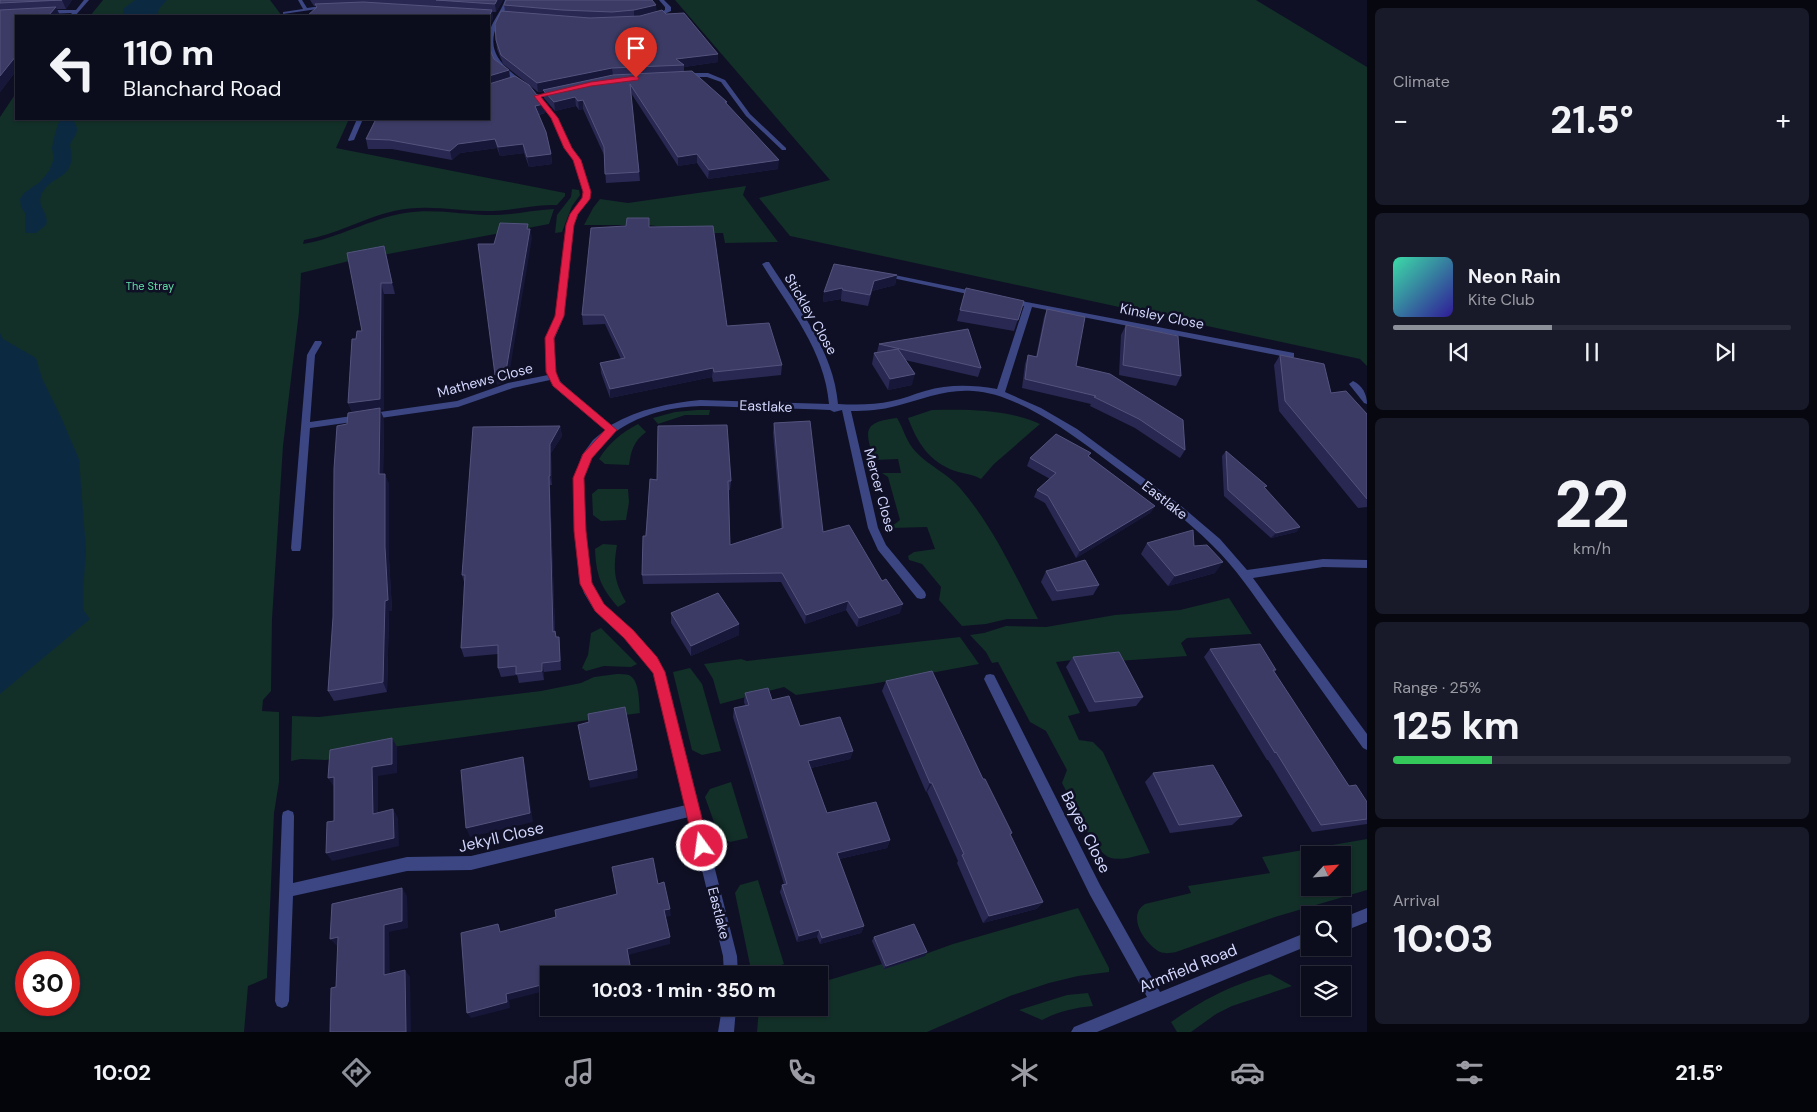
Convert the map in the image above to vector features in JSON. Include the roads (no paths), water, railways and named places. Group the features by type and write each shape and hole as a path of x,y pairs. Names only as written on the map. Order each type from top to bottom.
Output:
{"street":[{"path":"73,15 87,0"},
{"path":"300,0 306,10"},
{"path":"507,0 491,32 492,49 499,66 515,82 532,92 555,118 568,148 577,160 587,192 586,199 574,214 570,225 560,316 549,342 552,377 563,390 612,430"},
{"path":"646,18 662,15 668,11 668,7 661,0"},
{"path":"285,14 335,6"},
{"path":"38,13 77,11"},
{"path":"491,15 510,17"},
{"path":"675,76 708,75 723,81 748,114 784,149"},
{"path":"532,92 546,94"},
{"path":"351,140 360,120"},
{"name":"Stickley Close","path":"766,264 826,365 831,381 834,408"},
{"path":"873,272 990,296"},
{"name":"Kinsley Close","path":"1000,298 1291,355"},
{"path":"1000,393 1029,304"},
{"path":"296,548 311,356 318,343"},
{"name":"Mathews Close","path":"305,426 458,404 512,385 552,377"},
{"path":"1352,384 1367,401"},
{"name":"Eastlake","path":"731,966 730,956 659,672 652,661 628,634 599,607 586,584 581,546 578,478 587,456 612,430 644,413 674,405 719,404 864,408 894,404 927,393 950,389 974,388 1000,393 1038,410 1074,431 1176,508 1216,542 1245,575 1367,744"},
{"name":"Mercer Close","path":"846,408 873,528 882,547 921,595"},
{"path":"1245,575 1324,563 1367,564"},
{"name":"Bayes Close","path":"990,679 1095,890 1156,999"},
{"name":"Jekyll Close","path":"286,891 407,864 471,864 692,810"},
{"path":"282,1001 288,816"},
{"path":"1351,921 1367,915"},
{"name":"Armfield Road","path":"1079,1032 1101,1028 1156,999 1301,942"},
{"path":"726,1032 728,1016"}],"water":[{"path":"135,0 167,0 159,9 157,15 124,15 123,9"},
{"path":"61,120 73,120 77,127 77,132 70,145 70,165 67,171 45,188 41,196 40,200 47,221 46,225 36,233 25,233 25,213 21,207 20,199 24,193 40,182 49,171 54,159 52,148 58,124"},
{"path":"0,333 3,339 36,358 42,378 79,459 86,550 83,593 84,611 90,619 0,694"}],"park label":[{"name":"The Stray","path":"150,286"}]}
